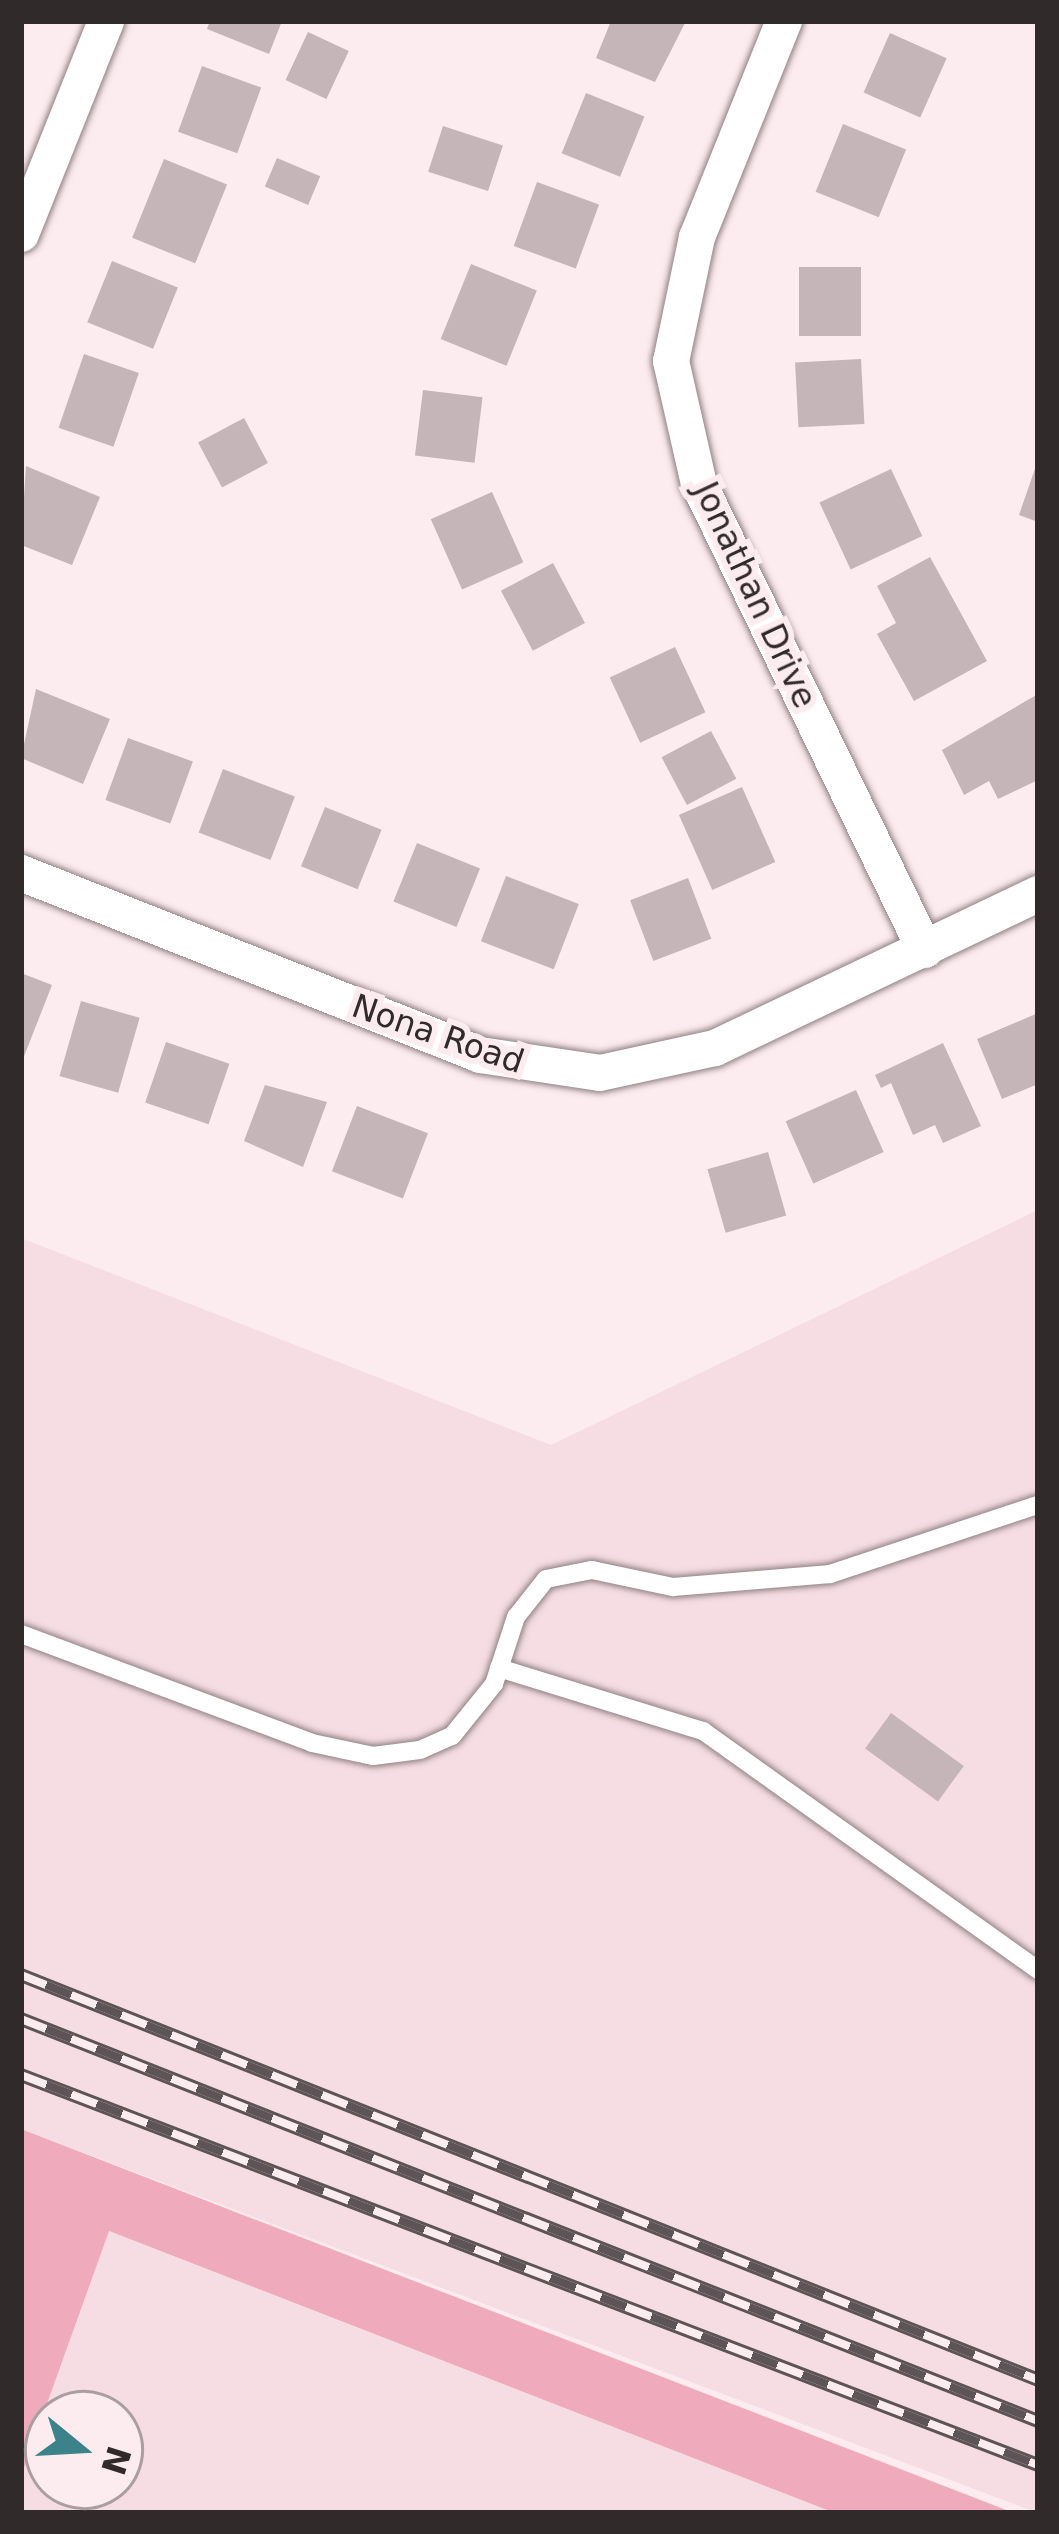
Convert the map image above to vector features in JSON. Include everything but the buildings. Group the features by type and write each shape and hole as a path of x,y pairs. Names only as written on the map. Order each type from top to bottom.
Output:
{"street":[{"path":"21,234 106,21"},
{"name":"Jonathan Drive","path":"784,21 697,237 671,361 699,484 926,950"},
{"name":"Nona Road","path":"21,873 479,1055 547,1071 665,1066 926,950 1038,894"}],"lane":[{"path":"21,1634 312,1743 373,1756 452,1736 499,1668 516,1617 546,1579 592,1570 673,1587 830,1574 1038,1505"},
{"path":"499,1668 703,1731 1038,1970"}],"shaded area":[{"path":"1038,1210 1038,2513 21,2129 21,1238 551,1445"},
{"path":"21,2129 1014,2513 835,2513 109,2231 52,2390 24,2390 21,2476"},
{"path":"108,2231 835,2513 21,2513 24,2468 24,2510 144,2510 144,2390 52,2390"}],"railway":[{"path":"21,1975 1038,2380"},
{"path":"21,2019 1038,2421"},
{"path":"21,2075 1038,2465"}]}
